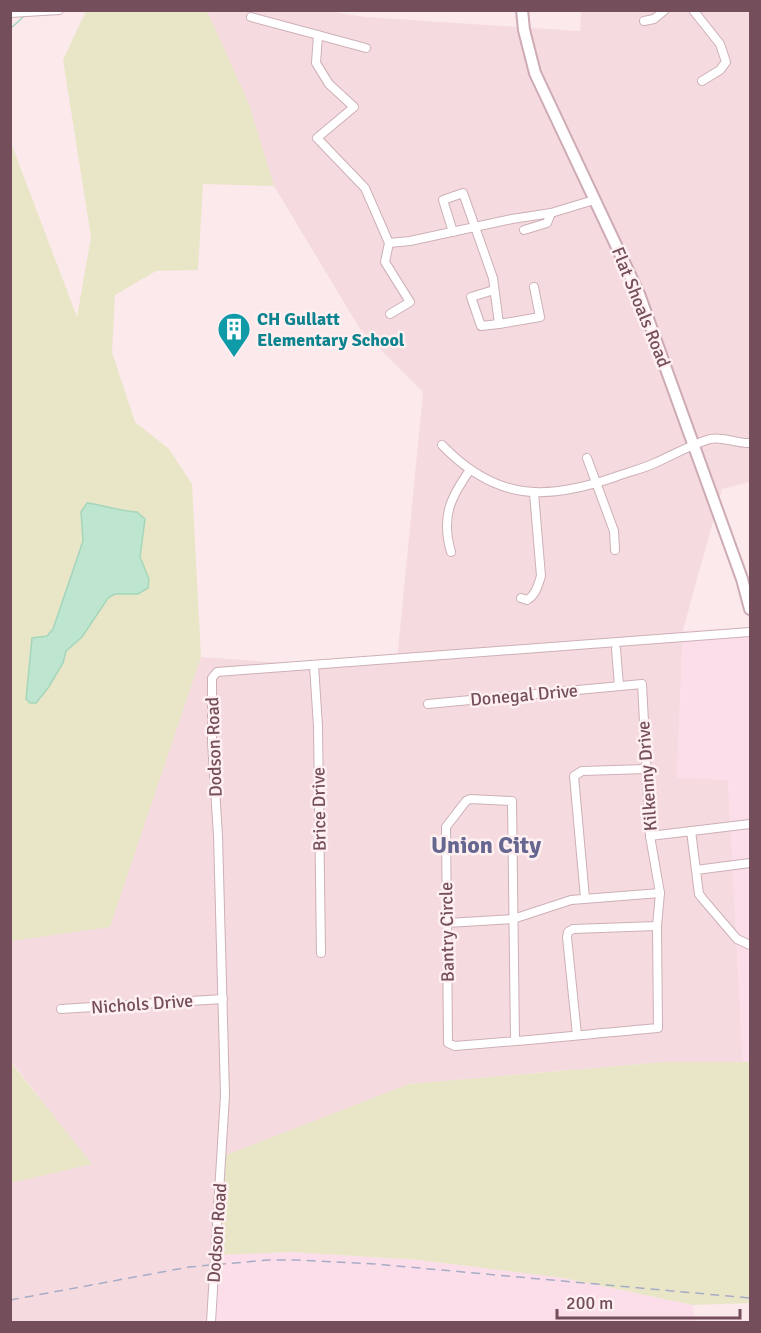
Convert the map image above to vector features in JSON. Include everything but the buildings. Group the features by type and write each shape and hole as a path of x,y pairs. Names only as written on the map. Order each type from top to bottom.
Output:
{"street":[{"path":"10,13 59,10"},
{"name":"Flat Shoals Road","path":"522,10 529,53 536,73 639,294 742,579 750,609"},
{"path":"644,21 654,19 665,10"},
{"path":"693,10 720,44 726,62 720,70 702,81"},
{"path":"251,17 366,48"},
{"path":"318,35 316,63 329,84 354,107 317,138 365,188 390,243 385,262 410,302 390,314"},
{"path":"453,232 443,200 464,193 493,278 499,324"},
{"path":"390,243 550,213 594,200"},
{"path":"524,230 547,223 550,213"},
{"path":"494,290 471,297 481,326 540,317 534,287"},
{"path":"442,445 470,470 503,486 534,492 566,492 597,484 656,463 668,455 713,438 750,442"},
{"path":"587,458 614,531 615,550"},
{"path":"451,552 447,531 448,509 455,490 470,470"},
{"path":"521,598 527,600 531,597 541,576 534,492"},
{"name":"Dodson Road","path":"211,1323 225,1095 218,836 212,742 212,678 217,672 750,632"},
{"path":"616,649 619,686"},
{"name":"Brice Drive","path":"314,666 318,726 321,953"},
{"name":"Kilkenny Drive","path":"577,1035 657,1028 657,926 660,893 651,836 642,684 619,686"},
{"name":"Donegal Drive","path":"428,704 619,686"},
{"path":"585,898 574,776 582,771 646,769"},
{"name":"Bantry Circle","path":"470,799 512,801 515,1041 455,1046 448,1042 447,923 446,827 470,799"},
{"path":"651,836 750,824"},
{"path":"691,831 702,898 737,939 750,945"},
{"path":"696,870 750,863"},
{"path":"447,923 513,919 558,903 585,898 660,893"},
{"path":"515,1041 577,1035 568,932 573,929 657,926"},
{"name":"Nichols Drive","path":"61,1009 223,999"}],"shaded area":[{"path":"320,10 365,17 580,31 581,11 750,11 750,482 722,489 683,630 677,777 728,780 743,1063 663,1062 408,1084 215,1255 209,1322 11,1322 11,1183 91,1164 11,1061 10,941 110,927 201,657 313,665 397,661 423,392 360,329 274,186 249,104 207,11"},
{"path":"86,11 207,11 249,104 274,186 203,184 198,270 156,271 115,295 112,352 135,422 169,449 192,484 201,657 110,927 11,941 10,140 77,317 91,237 63,60"},
{"path":"87,503 137,512 145,519 140,557 149,579 148,588 138,594 115,594 108,598 82,637 66,651 63,663 48,688 36,703 30,703 26,699 32,638 47,636 53,629 83,541 81,512"},
{"path":"750,628 750,1062 743,1063 728,780 677,778 683,631"},
{"path":"10,1061 92,1164 11,1183"},
{"path":"663,1062 750,1062 750,1303 693,1305 564,1278 419,1260 291,1252 215,1255 216,1159 409,1084"},
{"path":"291,1252 419,1260 564,1278 693,1305 694,1322 209,1322 215,1255"}],"waterway":[{"path":"10,29 23,17"}],"railway":[{"path":"10,1300 189,1267 268,1260 375,1264 750,1298"}],"place":[{"name":"CH Gullatt Elementary School","path":"234,358"}],"district":[{"name":"Union City","path":"486,845"}]}
